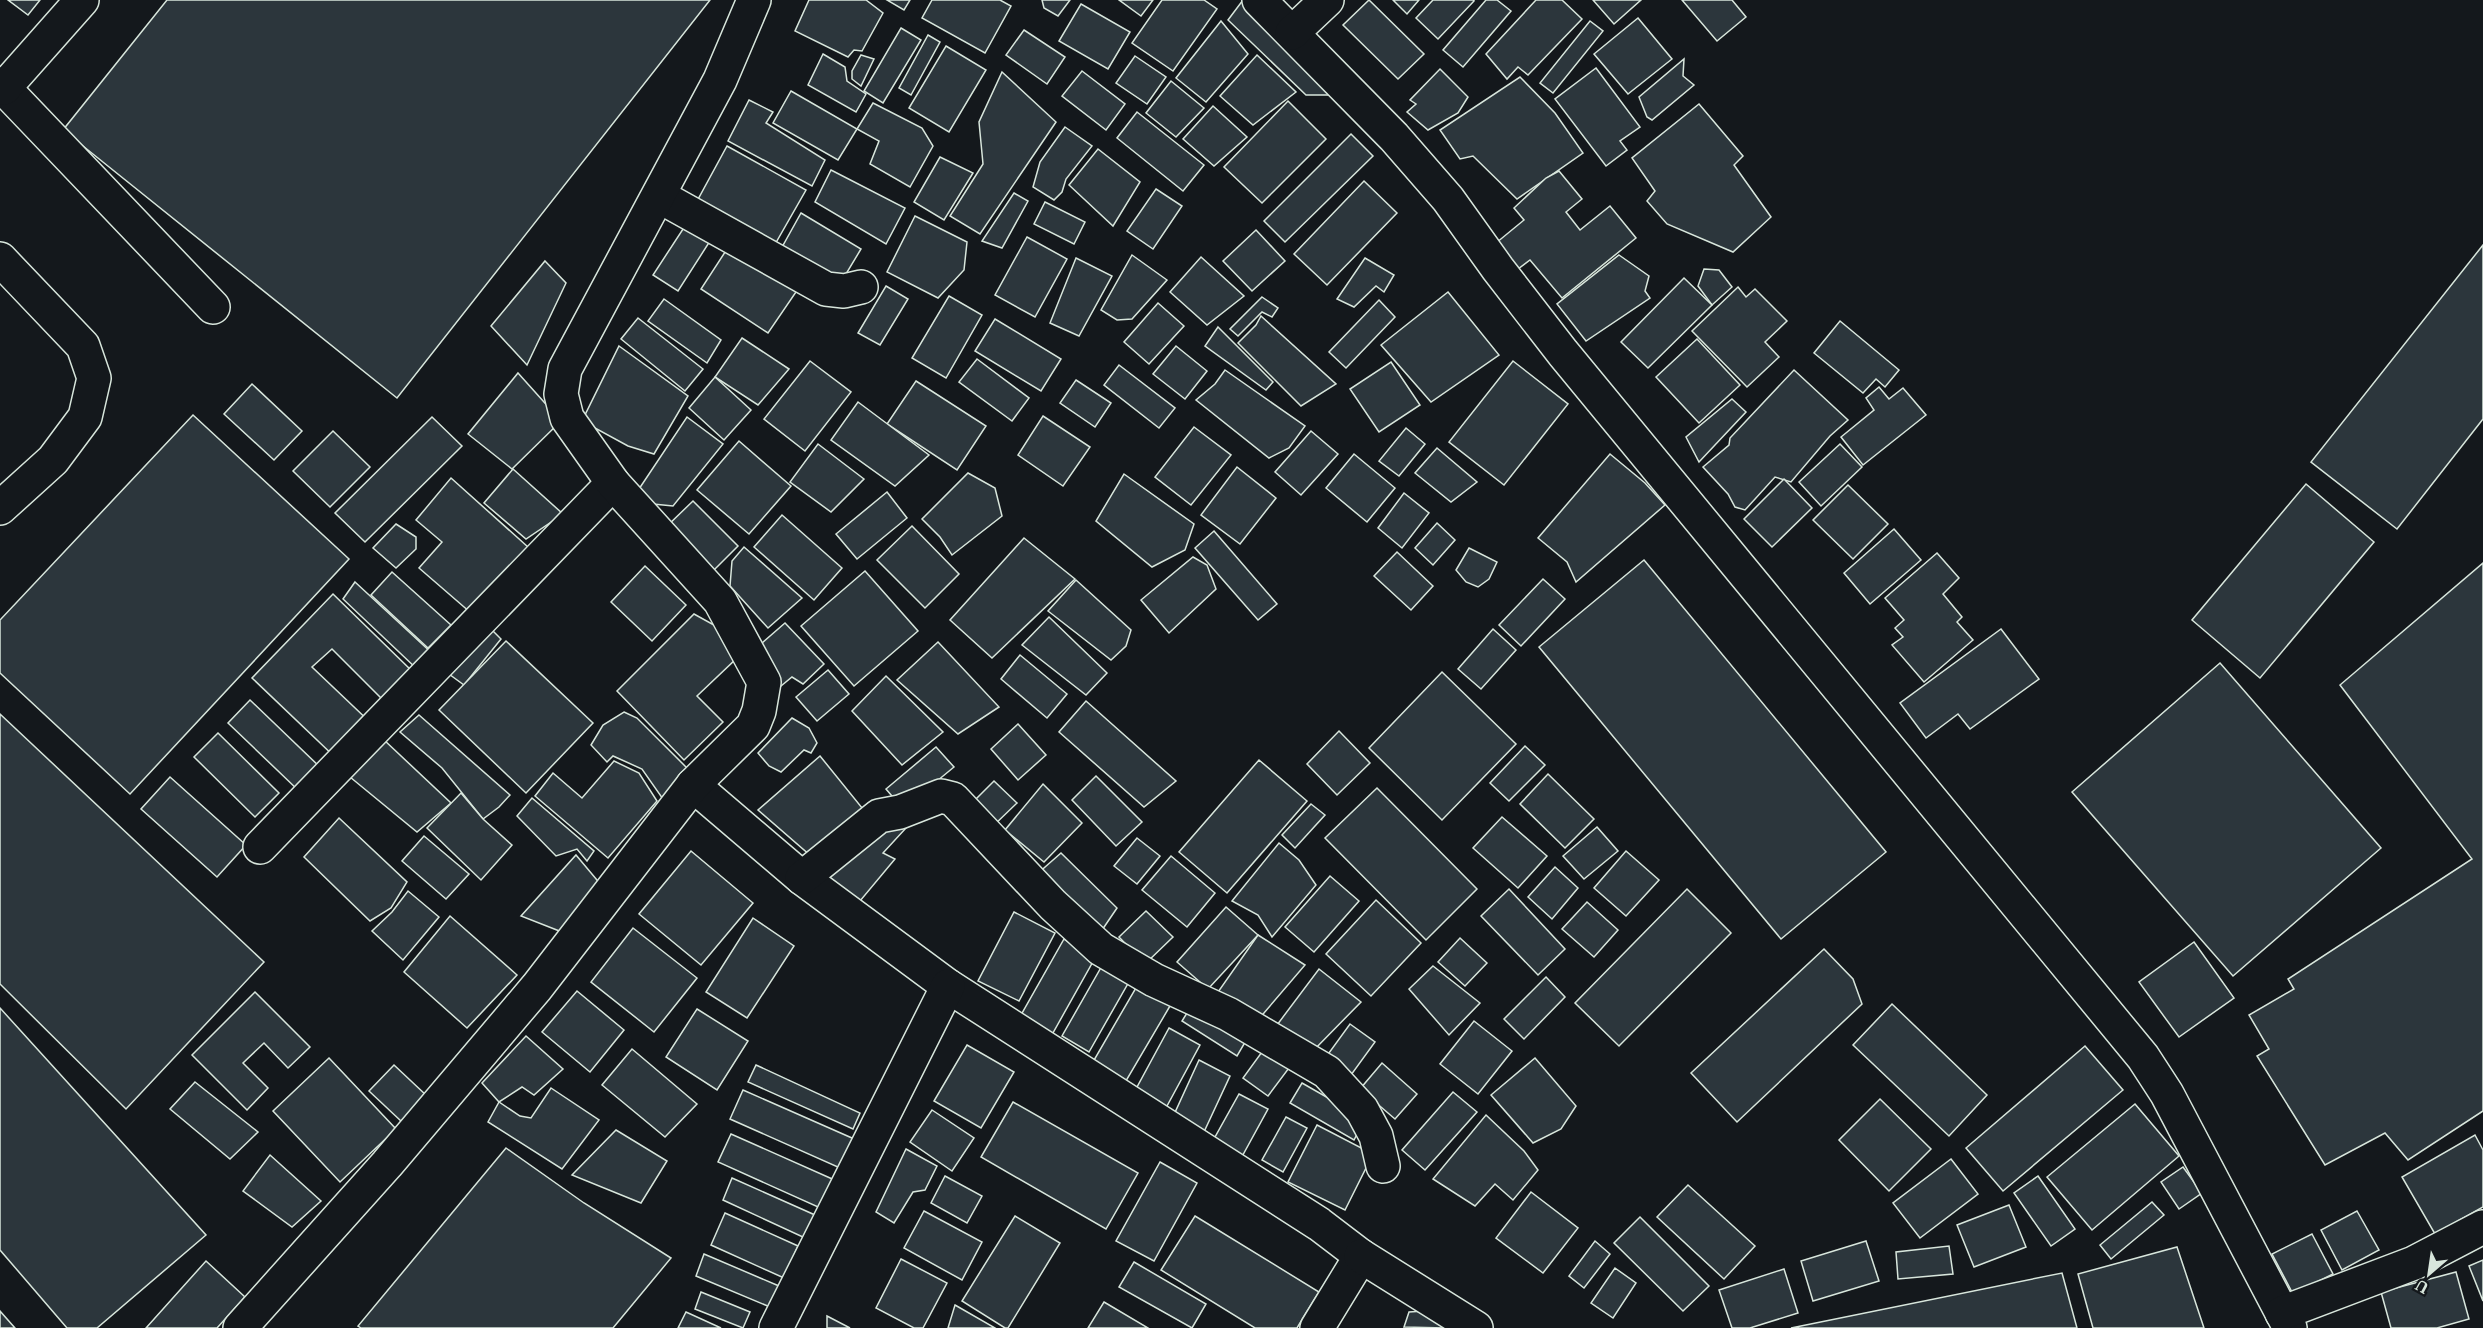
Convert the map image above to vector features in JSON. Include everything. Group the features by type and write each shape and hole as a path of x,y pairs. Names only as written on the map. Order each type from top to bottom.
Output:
{"street":[{"path":"82,0 2,86 213,307"},
{"path":"240,1328 387,1164 537,987 693,785 753,726 761,704 764,682 720,601 614,483 567,418 561,394 565,369 720,80 754,0"},
{"path":"1258,0 1394,137 1448,199 1498,269 1563,353 2143,1057 2167,1094 2286,1321 2414,1263 2483,1227"},
{"path":"1292,33 1327,0"},
{"path":"659,196 826,289 844,291 861,287"},
{"path":"0,259 83,346 94,378 85,417 53,460 0,508"},
{"path":"260,847 614,483"},
{"path":"693,785 802,878 948,986 1319,1224 1361,1256 1476,1328"},
{"path":"802,878 879,816 900,812 941,796 952,799 1053,905 1101,949 1154,980 1228,1014 1327,1072 1362,1110 1378,1142 1383,1166"},
{"path":"776,1328 948,986"},
{"path":"1317,1328 1361,1256"}],"building":[{"path":"8,0 40,0 28,15"},
{"path":"167,0 710,0 397,398 63,130"},
{"path":"809,0 866,0 883,13 862,51 854,50 848,57 795,31"},
{"path":"887,0 910,0 904,10"},
{"path":"932,0 1000,0 1011,6 985,53 922,18"},
{"path":"1042,0 1070,0 1058,16 1044,8"},
{"path":"1119,0 1153,0 1141,16"},
{"path":"1162,0 1204,0 1217,9 1173,71 1132,43"},
{"path":"1243,0 1327,82 1328,95 1306,95 1228,20"},
{"path":"1369,0 1424,54 1398,79 1343,25"},
{"path":"1393,0 1419,0 1407,14"},
{"path":"1433,0 1474,1 1438,39 1416,18"},
{"path":"1486,0 1497,0 1511,11 1463,67 1443,50"},
{"path":"1536,0 1562,0 1582,19 1528,75 1518,67 1507,79 1486,54"},
{"path":"1593,0 1641,0 1614,24"},
{"path":"1682,0 1732,0 1746,17 1717,41"},
{"path":"1081,4 1130,32 1108,69 1059,41"},
{"path":"1638,18 1672,59 1628,94 1594,54"},
{"path":"1221,21 1248,54 1206,102 1176,78"},
{"path":"1590,21 1603,31 1553,93 1540,83"},
{"path":"901,28 921,40 883,103 864,91"},
{"path":"1024,30 1065,57 1047,84 1006,55"},
{"path":"928,35 940,42 911,95 899,88"},
{"path":"946,46 986,70 949,132 909,108"},
{"path":"823,54 845,67 847,81 866,94 856,112 808,85"},
{"path":"861,55 874,59 861,86 852,79 852,71"},
{"path":"1257,55 1296,92 1253,125 1220,96"},
{"path":"1135,56 1166,77 1147,104 1116,83"},
{"path":"1684,59 1683,76 1694,85 1652,120 1647,117 1639,97"},
{"path":"1596,68 1640,127 1620,141 1627,150 1606,166 1555,99"},
{"path":"1440,69 1468,97 1458,113 1428,130 1407,112 1416,104 1410,100"},
{"path":"1082,71 1125,104 1106,130 1062,96"},
{"path":"1002,72 1056,122 980,234 950,216 983,164 979,122"},
{"path":"1520,77 1555,113 1583,153 1517,199 1473,156 1460,159 1440,130"},
{"path":"1171,81 1204,108 1176,137 1146,113"},
{"path":"791,91 857,129 838,160 773,123"},
{"path":"749,100 773,112 766,123 825,160 812,186 728,141"},
{"path":"1288,101 1326,139 1262,203 1224,167"},
{"path":"873,103 922,128 933,146 910,187 870,164 879,141 857,129"},
{"path":"1699,104 1743,156 1734,165 1771,217 1733,252 1667,224 1647,201 1655,191 1632,158"},
{"path":"1213,106 1247,137 1214,166 1183,139"},
{"path":"1137,112 1204,165 1183,191 1117,138"},
{"path":"1065,127 1092,146 1066,179 1062,192 1054,200 1033,187 1040,162"},
{"path":"1351,134 1373,156 1285,242 1264,221"},
{"path":"727,146 806,190 774,246 696,203"},
{"path":"1098,149 1140,182 1113,226 1069,185"},
{"path":"940,157 973,173 944,220 914,202"},
{"path":"831,170 905,208 886,244 815,202"},
{"path":"1559,171 1582,199 1566,212 1580,230 1610,206 1636,238 1562,298 1530,260 1518,269 1496,243 1524,220 1514,208 1546,178"},
{"path":"1364,181 1397,213 1327,285 1294,254"},
{"path":"1156,189 1182,206 1153,249 1127,231"},
{"path":"1014,193 1028,201 1002,248 982,241"},
{"path":"1045,202 1085,222 1074,244 1034,224"},
{"path":"801,213 861,249 840,284 781,249"},
{"path":"915,216 967,242 964,270 938,298 887,272"},
{"path":"685,226 710,241 678,291 653,275"},
{"path":"1256,230 1285,261 1252,291 1223,261"},
{"path":"1027,237 1067,259 1035,317 995,295"},
{"path":"2483,245 2483,419 2397,529 2311,462"},
{"path":"729,246 796,292 768,333 701,289"},
{"path":"1132,255 1167,280 1132,319 1117,320 1101,310"},
{"path":"1619,255 1649,276 1645,291 1650,298 1586,341 1557,304"},
{"path":"1201,257 1244,296 1207,325 1170,292"},
{"path":"1076,258 1112,276 1079,336 1050,323"},
{"path":"1365,258 1394,275 1384,292 1376,286 1354,307 1337,299"},
{"path":"545,261 566,283 527,365 491,326"},
{"path":"1704,269 1719,270 1732,287 1712,305 1698,286"},
{"path":"1684,278 1712,305 1648,368 1621,342"},
{"path":"886,286 908,299 880,345 858,333"},
{"path":"1738,287 1746,297 1755,289 1787,321 1765,342 1779,357 1747,387 1692,331"},
{"path":"1448,292 1499,355 1431,402 1381,345"},
{"path":"949,296 982,315 946,378 912,358"},
{"path":"1262,297 1278,308 1272,317 1262,312 1238,336 1230,329"},
{"path":"664,299 721,340 707,363 648,321"},
{"path":"1379,300 1395,317 1346,368 1329,352"},
{"path":"1158,303 1184,326 1149,364 1124,342"},
{"path":"1261,316 1336,384 1301,406 1238,343 1256,325"},
{"path":"638,318 703,369 685,391 621,339"},
{"path":"995,319 1061,359 1041,391 975,351"},
{"path":"1840,321 1899,370 1885,387 1876,379 1863,393 1814,353"},
{"path":"1218,327 1273,382 1266,390 1205,346"},
{"path":"742,338 789,369 758,405 715,377"},
{"path":"1697,339 1740,385 1699,423 1656,377"},
{"path":"619,346 688,396 654,454 628,446 582,421"},
{"path":"1176,346 1207,371 1185,399 1153,374"},
{"path":"977,359 1029,398 1012,421 959,382"},
{"path":"810,361 851,392 805,451 764,419"},
{"path":"1513,361 1568,404 1504,485 1449,442"},
{"path":"1391,362 1420,405 1379,432 1350,389"},
{"path":"1119,365 1175,408 1159,428 1104,385"},
{"path":"1225,370 1305,426 1289,448 1269,458 1196,400 1215,384"},
{"path":"1794,370 1848,420 1830,436 1791,482 1775,477 1745,510 1735,507 1728,494 1703,467 1729,445 1730,438"},
{"path":"518,373 561,421 512,469 468,434"},
{"path":"715,377 751,410 724,440 689,408"},
{"path":"1076,380 1111,403 1095,427 1060,403"},
{"path":"916,381 986,426 957,470 887,424"},
{"path":"252,384 302,431 274,460 224,414"},
{"path":"1879,387 1889,399 1903,388 1926,415 1863,465 1841,437 1874,410 1866,398"},
{"path":"1732,399 1746,412 1699,462 1686,437"},
{"path":"858,402 929,455 895,486 831,440"},
{"path":"193,415 349,559 130,794 0,673 0,620"},
{"path":"1043,416 1090,447 1063,486 1018,455"},
{"path":"432,417 462,446 365,542 335,513"},
{"path":"687,417 723,444 673,506 653,504 639,489"},
{"path":"1194,427 1231,455 1191,505 1155,477"},
{"path":"1406,428 1425,444 1399,476 1379,461"},
{"path":"333,431 370,467 330,507 293,471"},
{"path":"1311,431 1338,454 1301,495 1275,472"},
{"path":"739,441 791,486 749,534 697,490"},
{"path":"818,444 864,479 831,512 790,482"},
{"path":"1840,444 1862,467 1821,506 1799,482"},
{"path":"1437,448 1477,482 1451,502 1415,473"},
{"path":"1354,454 1395,488 1367,522 1326,488"},
{"path":"1610,454 1645,483 1665,505 1576,582 1567,562 1538,538"},
{"path":"1237,467 1276,498 1240,544 1201,515"},
{"path":"513,469 563,514 526,539 484,503"},
{"path":"968,473 995,488 1002,516 952,555 940,537 922,519"},
{"path":"1124,474 1194,524 1185,550 1152,567 1096,521"},
{"path":"451,478 528,547 471,613 419,568 442,542 416,520"},
{"path":"1784,479 1812,508 1772,547 1744,519"},
{"path":"2306,484 2374,542 2260,678 2192,620"},
{"path":"1848,485 1888,524 1853,559 1813,520"},
{"path":"887,492 907,518 857,559 836,534"},
{"path":"1404,493 1429,513 1402,548 1378,528"},
{"path":"693,501 738,546 710,574 665,528"},
{"path":"782,515 842,568 814,600 754,547"},
{"path":"1437,523 1455,540 1433,565 1415,548"},
{"path":"396,524 416,537 416,549 396,568 373,548"},
{"path":"912,526 959,574 925,608 877,560"},
{"path":"1894,529 1921,560 1870,604 1844,573"},
{"path":"1214,531 1277,604 1258,620 1195,548"},
{"path":"1024,538 1075,579 992,658 950,620"},
{"path":"744,547 802,598 768,628 730,586 732,561"},
{"path":"1469,548 1497,562 1489,579 1478,587 1466,582 1456,570"},
{"path":"1397,552 1433,586 1411,610 1374,576"},
{"path":"1937,553 1959,578 1943,594 1962,617 1957,622 1973,640 1924,682 1892,645 1903,637 1895,628 1904,620 1885,598"},
{"path":"1193,557 1207,565 1216,589 1169,633 1141,600"},
{"path":"1644,560 1886,852 1781,939 1539,647"},
{"path":"2483,563 2483,1111 2408,1160 2385,1133 2325,1165 2257,1056 2269,1049 2249,1015 2294,989 2288,979 2472,859 2340,685"},
{"path":"645,566 686,605 652,641 611,602"},
{"path":"865,571 918,631 854,686 801,626"},
{"path":"392,572 451,625 428,648 371,595"},
{"path":"1543,579 1565,599 1521,646 1499,625"},
{"path":"1076,580 1131,630 1126,646 1111,660 1048,611"},
{"path":"355,582 435,656 418,670 343,599"},
{"path":"333,594 416,675 383,700 332,649 312,667 374,726 339,761 252,678"},
{"path":"694,614 723,630 738,657 697,696 723,722 684,760 617,691"},
{"path":"1049,617 1107,673 1086,695 1022,645"},
{"path":"484,622 501,639 464,685 442,669"},
{"path":"785,623 824,664 803,684 792,677 781,686 764,665 762,643"},
{"path":"1493,629 1516,650 1481,689 1458,669"},
{"path":"2001,629 2039,679 1970,729 1958,714 1926,738 1900,703"},
{"path":"506,641 593,723 526,793 439,710"},
{"path":"938,642 999,707 958,734 897,680"},
{"path":"1020,655 1067,694 1047,718 1001,679"},
{"path":"2220,663 2381,848 2233,976 2072,792"},
{"path":"828,670 849,694 817,721 796,697"},
{"path":"1442,672 1516,744 1442,820 1369,748"},
{"path":"886,676 943,732 902,765 852,711"},
{"path":"250,700 322,769 300,792 228,723"},
{"path":"1086,701 1176,781 1144,807 1059,732"},
{"path":"624,712 637,718 687,768 665,802 642,769 613,756 607,762 591,745 603,725"},
{"path":"0,714 264,962 126,1109 0,984"},
{"path":"419,715 510,795 483,819 442,768 400,732"},
{"path":"792,718 809,728 817,743 811,753 804,750 781,772 769,766 758,753"},
{"path":"1018,724 1046,755 1018,780 991,749"},
{"path":"1339,731 1370,763 1337,795 1307,764"},
{"path":"218,733 279,793 255,817 194,757"},
{"path":"383,739 451,803 417,832 350,777"},
{"path":"1525,746 1545,765 1509,801 1490,783"},
{"path":"936,747 954,767 903,809 886,789"},
{"path":"820,756 867,814 811,856 758,810"},
{"path":"1259,760 1307,801 1227,893 1179,852"},
{"path":"614,761 639,773 657,801 608,858 535,796 553,773 582,798"},
{"path":"1548,774 1594,819 1565,848 1520,804"},
{"path":"1096,776 1142,822 1116,846 1072,800"},
{"path":"170,777 246,845 217,877 141,809"},
{"path":"994,781 1017,803 992,827 970,805"},
{"path":"1043,784 1082,823 1044,862 1005,830"},
{"path":"1377,788 1477,889 1426,940 1325,838"},
{"path":"461,793 483,819 512,845 481,880 427,828"},
{"path":"532,798 594,851 587,861 577,849 556,856 517,816"},
{"path":"1311,804 1325,815 1295,848 1282,835"},
{"path":"887,817 906,828 883,853 895,859 855,907 822,876"},
{"path":"1502,817 1547,856 1518,888 1473,848"},
{"path":"339,818 407,882 391,908 370,921 304,857"},
{"path":"1597,827 1618,851 1584,879 1563,856"},
{"path":"424,836 469,874 446,899 402,861"},
{"path":"1137,838 1160,856 1137,884 1114,866"},
{"path":"1279,843 1299,860 1316,885 1272,937 1258,915 1232,901"},
{"path":"691,851 753,903 701,965 639,914"},
{"path":"1626,851 1659,880 1626,916 1594,888"},
{"path":"1061,853 1117,908 1098,936 1036,875"},
{"path":"576,855 602,886 562,932 521,916"},
{"path":"1171,856 1215,893 1187,927 1142,890"},
{"path":"1555,867 1578,888 1552,919 1528,897"},
{"path":"1330,876 1359,901 1314,952 1285,927"},
{"path":"1509,889 1565,949 1538,975 1481,916"},
{"path":"1687,889 1731,933 1619,1046 1575,1003"},
{"path":"408,891 439,917 403,960 372,931 392,912"},
{"path":"1376,900 1421,943 1371,996 1326,954"},
{"path":"1587,902 1618,930 1594,957 1562,929"},
{"path":"1226,907 1258,935 1208,989 1177,962"},
{"path":"1146,911 1173,937 1145,964 1119,937"},
{"path":"1014,912 1055,933 1019,1001 978,981"},
{"path":"450,916 517,975 467,1028 404,972"},
{"path":"753,918 794,946 747,1018 706,992"},
{"path":"633,928 697,978 654,1032 591,982"},
{"path":"1258,935 1305,965 1258,1020 1218,992"},
{"path":"1460,938 1487,963 1465,986 1438,962"},
{"path":"1064,939 1095,958 1049,1040 1017,1022"},
{"path":"2194,942 2234,998 2179,1037 2139,982"},
{"path":"1824,949 1853,979 1862,1004 1737,1122 1691,1073"},
{"path":"1103,964 1130,980 1089,1052 1062,1036"},
{"path":"1433,966 1480,1003 1449,1035 1409,989"},
{"path":"1319,969 1361,1002 1309,1055 1274,1029"},
{"path":"1546,977 1565,997 1524,1039 1504,1019"},
{"path":"1137,986 1170,1006 1123,1086 1090,1067"},
{"path":"577,991 624,1030 590,1072 542,1032"},
{"path":"255,992 310,1047 288,1068 264,1043 243,1063 268,1088 247,1110 192,1055"},
{"path":"1892,1004 1987,1095 1949,1136 1853,1045"},
{"path":"1192,1005 1247,1039 1237,1056 1182,1021"},
{"path":"0,1008 206,1235 97,1328 67,1328 0,1250"},
{"path":"697,1009 748,1041 717,1090 666,1057"},
{"path":"1474,1021 1512,1051 1478,1094 1440,1064"},
{"path":"1350,1024 1375,1042 1351,1075 1326,1057"},
{"path":"1169,1028 1200,1045 1161,1117 1130,1100"},
{"path":"526,1036 563,1069 534,1095 522,1087 499,1102 482,1083"},
{"path":"967,1045 1014,1072 981,1128 934,1101"},
{"path":"1267,1045 1292,1064 1268,1096 1243,1078"},
{"path":"2085,1046 2123,1090 2003,1191 1966,1148"},
{"path":"632,1049 697,1104 665,1137 602,1085"},
{"path":"329,1058 396,1129 340,1182 273,1111"},
{"path":"1535,1058 1576,1106 1561,1129 1533,1143 1491,1095"},
{"path":"1199,1060 1230,1076 1203,1134 1172,1119"},
{"path":"1382,1063 1417,1094 1395,1119 1360,1089"},
{"path":"394,1065 427,1096 402,1122 369,1091"},
{"path":"756,1065 860,1113 853,1129 748,1082"},
{"path":"195,1082 258,1132 230,1159 170,1109"},
{"path":"1302,1083 1365,1119 1354,1140 1290,1103"},
{"path":"551,1088 599,1120 562,1169 488,1122 499,1102 520,1116 531,1118"},
{"path":"743,1090 861,1142 849,1172 730,1119"},
{"path":"1453,1092 1477,1112 1425,1170 1402,1150"},
{"path":"1239,1094 1268,1109 1239,1162 1210,1146"},
{"path":"1880,1099 1931,1149 1889,1191 1839,1140"},
{"path":"1013,1102 1138,1173 1106,1229 981,1157"},
{"path":"2135,1104 2179,1156 2092,1230 2047,1177"},
{"path":"932,1110 974,1138 952,1171 910,1142"},
{"path":"1486,1115 1524,1151 1538,1170 1513,1200 1495,1184 1475,1206 1433,1179"},
{"path":"1286,1117 1307,1128 1283,1172 1262,1160"},
{"path":"1317,1125 1373,1154 1345,1210 1288,1182"},
{"path":"616,1130 667,1161 641,1203 572,1175"},
{"path":"731,1134 839,1182 827,1211 718,1162"},
{"path":"2475,1135 2483,1150 2483,1207 2435,1234 2402,1177"},
{"path":"506,1148 584,1203 671,1258 613,1328 361,1328 358,1326"},
{"path":"906,1149 937,1166 925,1190 913,1192 894,1223 876,1212"},
{"path":"270,1155 321,1201 292,1227 243,1191"},
{"path":"1951,1159 1978,1194 1920,1238 1893,1203"},
{"path":"1160,1162 1197,1183 1154,1261 1116,1241"},
{"path":"2183,1167 2202,1193 2179,1209 2161,1182"},
{"path":"945,1176 982,1196 967,1223 931,1203"},
{"path":"2038,1176 2075,1229 2051,1246 2014,1193"},
{"path":"732,1178 815,1215 805,1238 723,1200"},
{"path":"1688,1185 1755,1246 1724,1279 1657,1217"},
{"path":"1531,1192 1578,1228 1543,1273 1496,1238"},
{"path":"2152,1202 2164,1215 2111,1259 2100,1245"},
{"path":"2009,1205 2026,1247 1974,1267 1957,1225"},
{"path":"924,1211 982,1242 962,1280 904,1248"},
{"path":"2357,1211 2379,1250 2342,1270 2321,1230"},
{"path":"725,1213 798,1246 784,1278 711,1245"},
{"path":"1015,1216 1060,1243 1008,1328 1005,1328 962,1301"},
{"path":"1195,1216 1319,1292 1297,1328 1255,1328 1161,1270"},
{"path":"1640,1217 1709,1286 1683,1311 1614,1243"},
{"path":"2312,1234 2333,1274 2293,1294 2272,1254"},
{"path":"1595,1241 1610,1254 1584,1288 1569,1276"},
{"path":"1866,1241 1879,1281 1813,1301 1801,1261"},
{"path":"1949,1246 1953,1274 1898,1279 1896,1252"},
{"path":"2177,1247 2204,1328 2093,1328 2078,1274"},
{"path":"704,1254 779,1286 770,1307 696,1276"},
{"path":"901,1259 947,1283 923,1328 914,1328 876,1308"},
{"path":"2483,1260 2483,1301 2469,1266"},
{"path":"206,1261 245,1297 217,1328 146,1328"},
{"path":"1134,1262 1206,1304 1192,1328 1119,1287"},
{"path":"1615,1268 1636,1283 1613,1318 1591,1303"},
{"path":"1784,1269 1798,1313 1750,1328 1732,1328 1719,1290"},
{"path":"2456,1272 2469,1319 2437,1328 2391,1328 2381,1292"},
{"path":"2062,1273 2077,1328 1791,1328"},
{"path":"701,1292 750,1312 743,1328 695,1309"},
{"path":"1104,1302 1148,1328 1088,1328"},
{"path":"955,1305 995,1328 948,1328"},
{"path":"0,1311 15,1328 0,1328"},
{"path":"1424,1311 1446,1328 1404,1327 1409,1312"},
{"path":"686,1312 721,1328 678,1328"},
{"path":"827,1316 850,1328 827,1328"}]}
